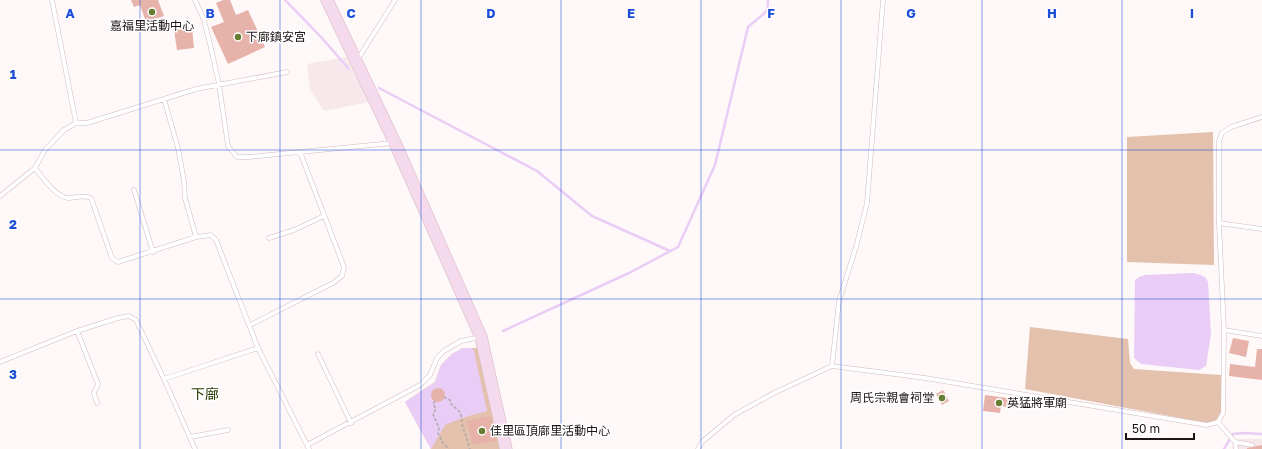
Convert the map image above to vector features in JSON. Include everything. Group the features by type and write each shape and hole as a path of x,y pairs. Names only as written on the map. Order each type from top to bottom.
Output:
{"street":[{"path":"327,0 395,143 481,337 506,449"}],"lane":[{"path":"52,0 76,123"},
{"path":"195,0 204,20 219,84 228,146 237,157 395,143"},
{"path":"356,61 395,0"},
{"path":"832,366 839,301 856,247 867,203 883,0"},
{"path":"0,196 35,168 50,145 64,130 76,123 87,122 219,84 288,72"},
{"path":"164,99 178,148 184,181 185,198 196,237"},
{"path":"698,449 702,442 734,416 776,392 832,366 925,378 1207,425 1218,422 1223,413 1224,330 1219,223 1219,140 1222,133 1231,127 1262,117"},
{"path":"250,325 333,283 342,276 344,267 300,152"},
{"path":"35,168 54,190 62,196 68,198 84,195 91,198 112,258 118,262 196,237 211,235 216,240 258,348 308,447 420,385 430,375 437,358 444,350 461,341 481,337"},
{"path":"134,190 153,252"},
{"path":"269,238 294,230 324,216"},
{"path":"1219,223 1262,229"},
{"path":"0,362 77,331 129,316 136,320 195,449"},
{"path":"1224,330 1262,336"},
{"path":"77,331 98,384 94,393 97,403"},
{"path":"164,379 258,348"},
{"path":"318,354 351,423"},
{"path":"1218,422 1235,442 1236,449"},
{"path":"190,437 228,430"},
{"path":"1235,442 1252,445"}],"path":[{"path":"444,398 450,400 451,404 459,411 470,449"},
{"path":"435,401 433,404 436,409 433,414 439,428 438,433 443,443 449,449"}],"shaded area":[{"path":"346,57 369,102 324,111 310,90 307,64"},
{"path":"1213,132 1214,265 1127,262 1127,137"},
{"path":"1193,273 1206,278 1208,282 1211,334 1206,366 1199,370 1141,364 1134,358 1135,280 1145,275"},
{"path":"1030,327 1128,339 1130,363 1134,369 1221,375 1221,413 1216,420 1207,423 1025,389"},
{"path":"463,348 477,348 502,449 431,449 405,402 435,382 441,365 452,354"},
{"path":"463,348 472,348 474,351 487,411 465,417 445,425 431,449 405,402 435,382 441,365 452,354"},
{"path":"1238,439 1262,439 1262,449 1233,449 1232,444"}],"building":[{"name":"嘉福里活動中心","path":"131,0 158,0 164,16 146,22 140,5 134,7"},
{"name":"下廍鎮安宮","path":"223,0 230,0 236,15 248,10 265,47 228,64 211,27 224,22 216,3"},
{"path":"192,28 194,48 177,50 174,30"},
{"path":"1233,338 1249,341 1246,357 1229,353"},
{"path":"1257,349 1262,349 1262,380 1229,376 1230,364 1255,367"},
{"path":"438,388 443,390 445,395 443,400 438,402 433,400 431,395 433,390"},
{"name":"周氏宗親會祠堂","path":"943,390 949,401 942,405 936,394"},
{"name":"英猛將軍廟","path":"985,395 1015,399 1014,408 1001,406 1000,413 983,411"},
{"name":"佳里區頂廍里活動中心","path":"491,416 496,441 472,445 467,421"},
{"path":"1262,445 1262,449 1247,449 1247,448"}],"waterway":[{"path":"285,0 321,37 348,68"},
{"path":"503,331 629,273 678,247 715,165 748,27 767,10 768,0"},
{"path":"379,88 537,171 592,216 670,251"},
{"path":"1224,449 1233,434 1262,434"}],"place":[{"name":"嘉福里活動中心","path":"152,12"},
{"name":"下廍鎮安宮","path":"238,37"},
{"name":"周氏宗親會祠堂","path":"942,398"},
{"name":"英猛將軍廟","path":"999,403"},
{"name":"佳里區頂廍里活動中心","path":"482,431"}],"district":[{"name":"下廍","path":"205,394"}]}
